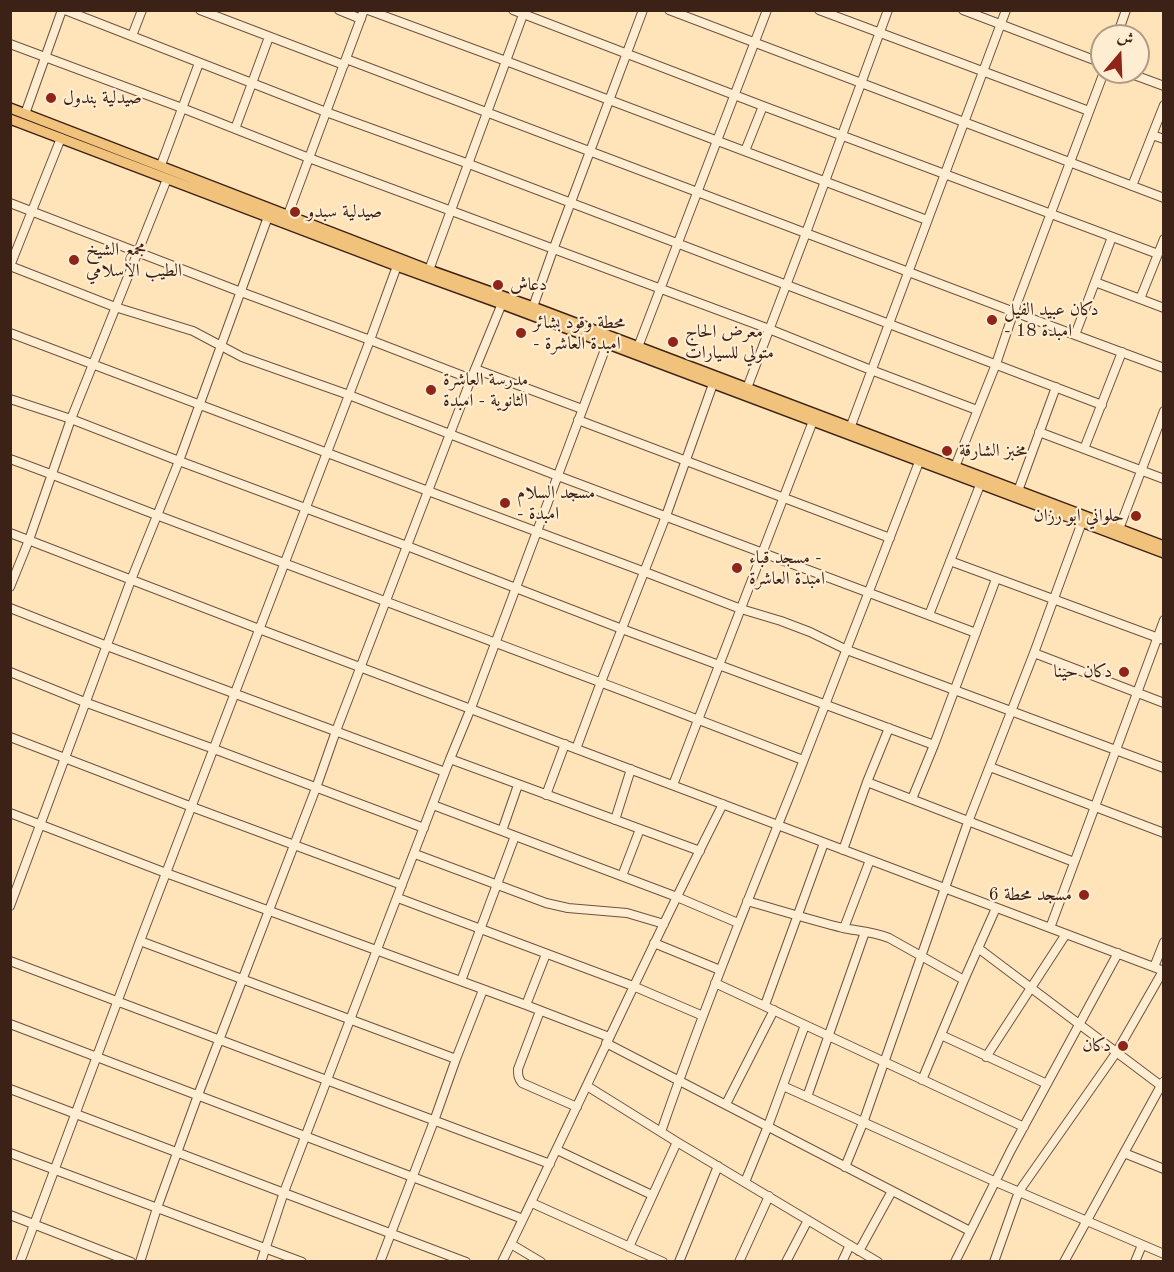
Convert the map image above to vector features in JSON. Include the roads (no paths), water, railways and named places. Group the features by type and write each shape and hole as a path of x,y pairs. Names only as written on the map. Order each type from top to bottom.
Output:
{"main road":[{"path":"10,108 160,165 270,213"},
{"path":"10,119 167,179 429,270 565,324 638,347 747,388 919,462 1164,553"},
{"path":"286,219 397,266 503,300 533,307 607,344 813,422 849,431 956,467 1164,546"}],"street":[{"path":"25,114 64,10 326,112 469,164 1102,405"},
{"path":"132,36 142,10"},
{"path":"200,10 216,13 269,37 488,112 1164,368"},
{"path":"339,10 364,13 506,61 927,220"},
{"path":"513,10 524,12 734,95 1158,254"},
{"path":"533,307 643,10"},
{"path":"669,10 1164,198"},
{"path":"638,347 767,10"},
{"path":"819,10 1089,111"},
{"path":"747,388 888,10"},
{"path":"963,10 1090,58"},
{"path":"849,431 1006,10"},
{"path":"429,270 524,12"},
{"path":"286,219 364,13"},
{"path":"236,129 269,37"},
{"path":"10,44 450,212 769,329 977,410"},
{"path":"160,165 199,63"},
{"path":"956,467 1099,84"},
{"path":"1132,186 1164,105"},
{"path":"746,151 763,106"},
{"path":"1152,135 1164,140"},
{"path":"61,138 10,266 116,307 179,326 242,357 349,395 976,633"},
{"path":"10,587 29,540 71,419 167,179"},
{"path":"10,202 471,379"},
{"path":"10,906 13,892 41,825 131,580 179,461 270,213"},
{"path":"1075,335 1112,237"},
{"path":"1140,299 1164,239"},
{"path":"20,1262 397,266"},
{"path":"1095,282 1164,308"},
{"path":"140,1262 198,1095 503,300"},
{"path":"10,333 741,609 810,632 847,650 1164,768"},
{"path":"261,1262 305,1136 471,708 607,344"},
{"path":"1084,449 1122,352"},
{"path":"475,369 582,409"},
{"path":"576,749 645,572 713,384"},
{"path":"1018,491 1056,387"},
{"path":"10,399 71,419 934,745"},
{"path":"1119,529 1161,425 1164,411"},
{"path":"578,420 890,537"},
{"path":"673,785 813,422"},
{"path":"1039,432 1164,479"},
{"path":"10,459 52,473 803,760"},
{"path":"661,1132 738,923 919,462"},
{"path":"929,615 980,485"},
{"path":"845,1167 863,1123 968,822 1082,522"},
{"path":"10,533 1163,971 1116,1053 1019,1192 994,1262"},
{"path":"950,561 1160,639"},
{"path":"912,799 996,579"},
{"path":"10,608 445,772"},
{"path":"1050,928 1115,750 1160,639 1164,620"},
{"path":"1034,653 1164,703"},
{"path":"10,672 87,703 424,828"},
{"path":"843,850 889,728"},
{"path":"10,737 402,885"},
{"path":"546,795 565,744"},
{"path":"450,759 700,851"},
{"path":"990,767 1164,833"},
{"path":"615,820 631,769"},
{"path":"867,782 1074,862"},
{"path":"502,831 518,785"},
{"path":"502,1262 578,1107 633,986 723,804"},
{"path":"433,805 677,897 738,923"},
{"path":"10,813 166,873 526,1005 608,1040 679,1080 970,1231"},
{"path":"622,876 640,829"},
{"path":"461,981 515,836"},
{"path":"765,1005 824,843"},
{"path":"415,854 538,901 581,909 627,912 664,924"},
{"path":"844,928 870,860"},
{"path":"398,898 633,986 703,1016"},
{"path":"747,900 798,916 889,938 964,980"},
{"path":"922,1080 996,908"},
{"path":"807,1097 865,932"},
{"path":"986,1057 1066,934"},
{"path":"140,940 456,1059"},
{"path":"1154,967 1164,942"},
{"path":"654,943 720,970"},
{"path":"978,948 1116,1053 1163,1085 1064,1262"},
{"path":"526,1005 546,954"},
{"path":"955,1262 1024,1127 1118,954"},
{"path":"10,961 550,1164"},
{"path":"715,983 1024,1127"},
{"path":"380,1262 483,990"},
{"path":"726,1104 774,1010"},
{"path":"540,1011 518,1069 519,1080 578,1107"},
{"path":"10,1024 523,1219"},
{"path":"746,1182 805,1025"},
{"path":"941,1035 1047,1084"},
{"path":"587,1086 878,1262"},
{"path":"783,1086 996,1182 1164,1254"},
{"path":"10,1089 466,1262"},
{"path":"629,1247 677,1142"},
{"path":"557,1150 652,1195"},
{"path":"10,1153 302,1262"},
{"path":"1124,1153 1164,1169"},
{"path":"680,1262 718,1166"},
{"path":"859,1251 892,1191"},
{"path":"739,1262 769,1196"},
{"path":"532,1203 663,1262"},
{"path":"10,1215 131,1262"},
{"path":"786,1262 808,1220"},
{"path":"511,1244 541,1262"},
{"path":"842,1262 850,1245"},
{"path":"1135,1262 1142,1245"}],"place":[{"name":"صيدلية بندول","path":"51,98"},
{"name":"صيدلية سبدو","path":"295,212"},
{"name":"مجمع الشيخ الطيب الاسلامي","path":"74,260"},
{"name":"دعاش","path":"498,285"},
{"name":"دكان عبيد الفيل - امبدة 18","path":"992,320"},
{"name":"محطة وقود بشائر - امبدة العاشرة","path":"521,333"},
{"name":"معرض الحاج متولي للسيارات","path":"673,342"},
{"name":"مدرسة العاشرة الثانوية - امبدة","path":"431,390"},
{"name":"مخبز الشارقة","path":"947,451"},
{"name":"مسجد السلام - امبدة","path":"505,503"},
{"name":"حلواني ابو رزان","path":"1136,516"},
{"name":"مسجد قباء - امبدة العاشرة","path":"737,568"},
{"name":"دكان حينا","path":"1124,672"},
{"name":"مسجد محطة 6","path":"1084,895"},
{"name":"دكان","path":"1123,1046"}]}
